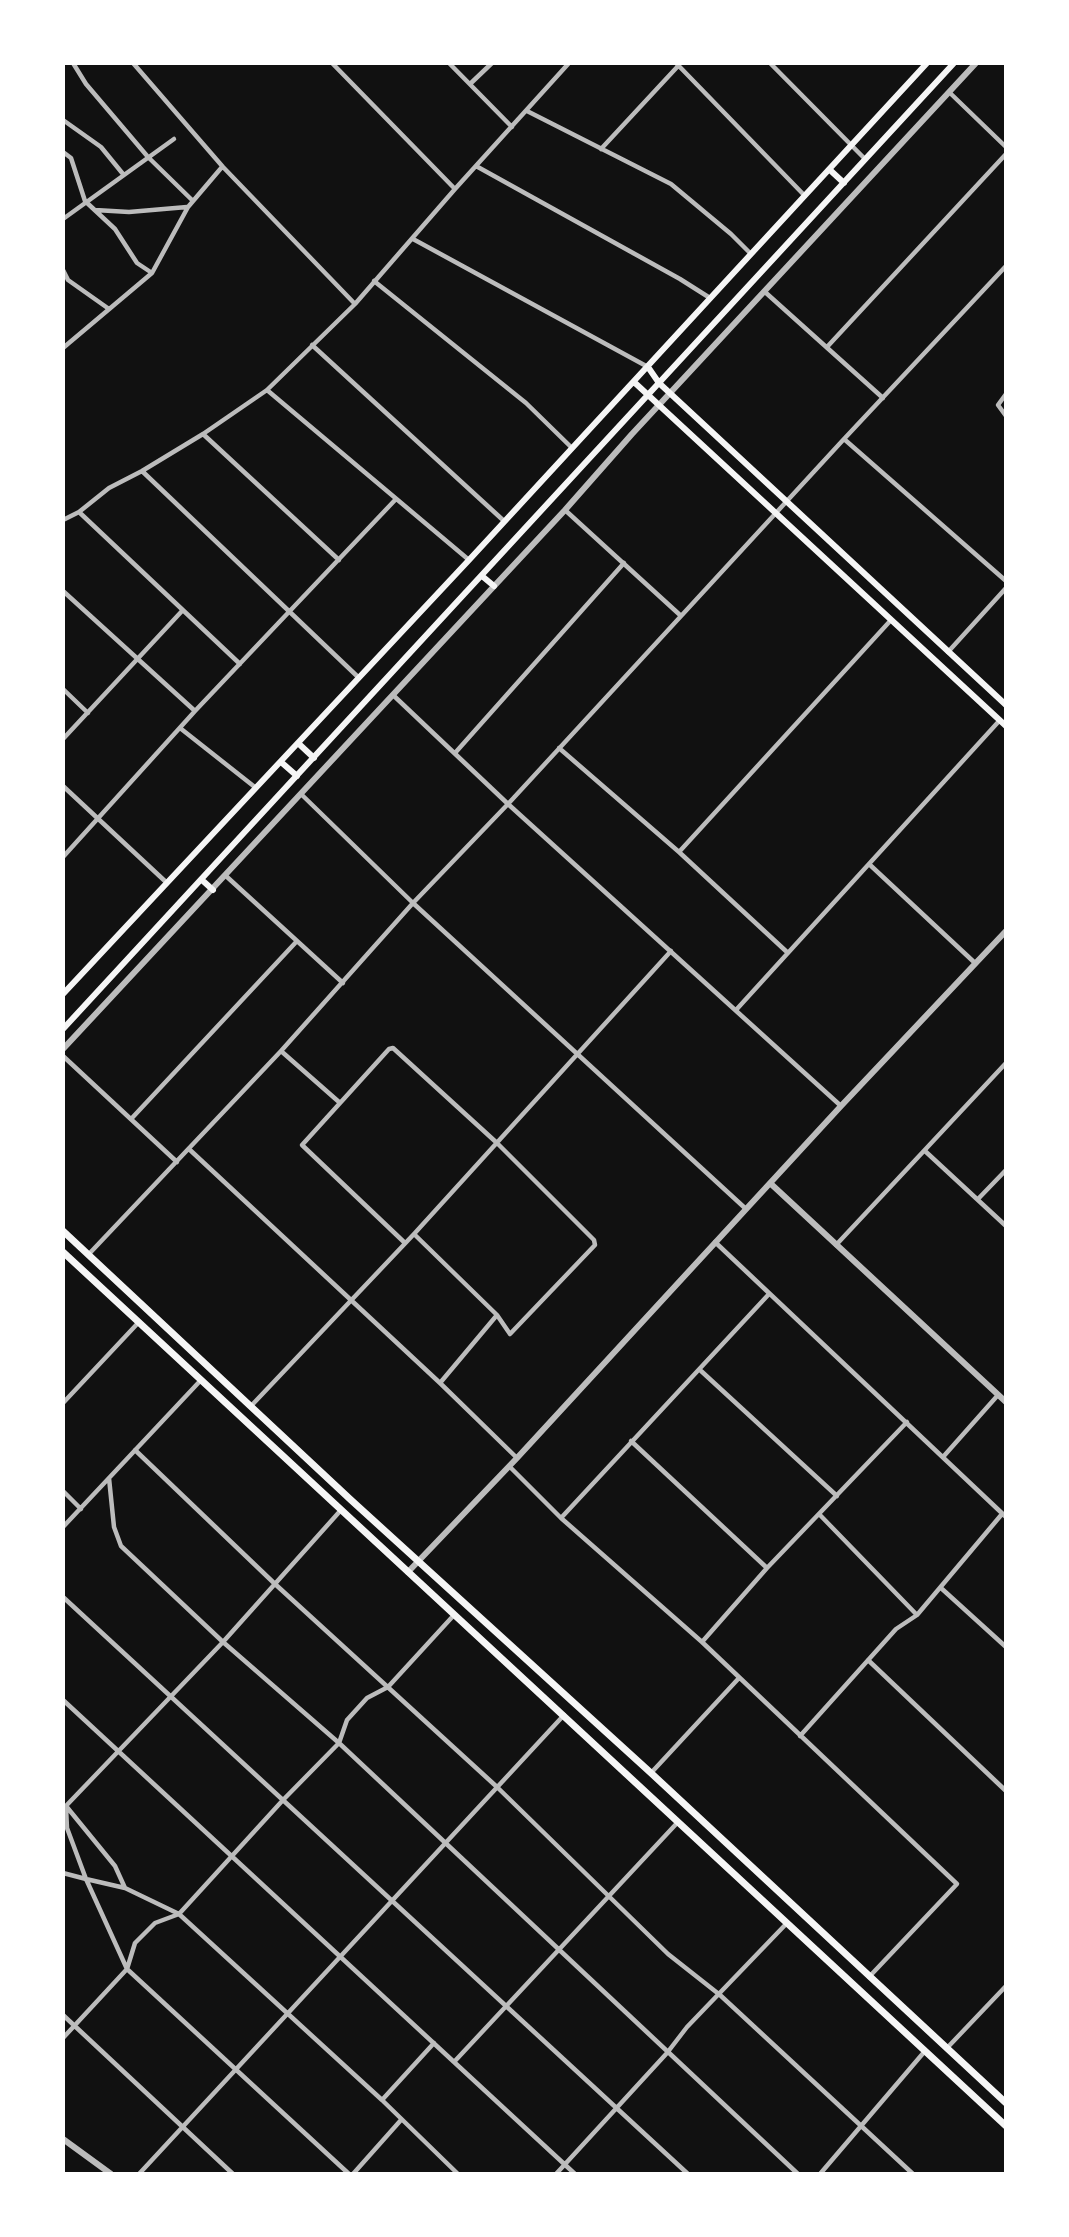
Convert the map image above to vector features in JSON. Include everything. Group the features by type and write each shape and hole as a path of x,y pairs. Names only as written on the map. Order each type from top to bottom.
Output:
{"main road":[{"path":"63,995 927,63"},
{"path":"63,1029 954,63"},
{"path":"830,170 844,183"},
{"path":"648,367 659,383 1006,705"},
{"path":"634,382 1003,723"},
{"path":"482,576 494,586"},
{"path":"298,743 314,758"},
{"path":"281,762 297,776"},
{"path":"202,880 213,890"},
{"path":"63,1231 1006,2103"},
{"path":"64,1255 1006,2126"}],"street":[{"path":"73,63 86,84 148,157 193,201"},
{"path":"133,63 223,167 355,304"},
{"path":"332,63 455,188"},
{"path":"449,63 512,127"},
{"path":"470,84 492,63"},
{"path":"63,520 79,512 109,488 142,471 267,390 355,304 455,188 569,63"},
{"path":"769,63 865,159"},
{"path":"63,1049 565,510 976,63"},
{"path":"601,149 678,64 805,196"},
{"path":"949,92 1006,147"},
{"path":"527,111 671,184 731,234 751,255"},
{"path":"63,120 102,147 124,174"},
{"path":"63,219 174,139"},
{"path":"63,152 71,158 86,201 115,229 137,262 152,272"},
{"path":"827,347 1006,154"},
{"path":"476,166 680,279 711,299"},
{"path":"63,348 152,272 188,207 223,167"},
{"path":"95,210 129,212 188,207"},
{"path":"413,239 648,367"},
{"path":"88,1255 190,1150 413,903 1006,266"},
{"path":"63,270 68,280 109,309"},
{"path":"374,281 526,404 572,448"},
{"path":"765,292 883,398"},
{"path":"63,335 69,343"},
{"path":"312,345 505,521"},
{"path":"267,390 469,560"},
{"path":"1006,394 998,405 1006,416"},
{"path":"203,433 339,560"},
{"path":"844,439 1006,581"},
{"path":"142,471 358,677"},
{"path":"63,857 195,711 396,499"},
{"path":"565,510 680,615"},
{"path":"79,512 240,664"},
{"path":"456,753 624,563"},
{"path":"948,652 1006,588"},
{"path":"63,591 195,711"},
{"path":"63,739 182,611"},
{"path":"679,852 891,620"},
{"path":"63,689 88,713"},
{"path":"392,694 508,804 841,1106"},
{"path":"736,1010 1003,723"},
{"path":"180,728 256,788"},
{"path":"559,748 679,852 788,953"},
{"path":"63,786 167,883"},
{"path":"300,793 413,903 746,1209"},
{"path":"869,864 975,963"},
{"path":"226,876 343,983"},
{"path":"408,1572 1006,931"},
{"path":"132,1118 297,940"},
{"path":"251,1407 414,1234 671,951"},
{"path":"405,1243 302,1145 339,1102 389,1049 393,1048 497,1143 594,1240 595,1245 510,1334 497,1315 414,1234"},
{"path":"281,1051 339,1102"},
{"path":"63,1056 177,1162"},
{"path":"836,1245 1006,1063"},
{"path":"190,1150 440,1382 517,1458"},
{"path":"925,1151 1006,1226"},
{"path":"978,1199 1006,1170"},
{"path":"770,1183 1006,1402"},
{"path":"715,1242 1004,1516 972,1548 917,1615 896,1629 800,1736"},
{"path":"561,1518 769,1294"},
{"path":"440,1382 497,1315"},
{"path":"63,1403 138,1323"},
{"path":"700,1370 837,1496"},
{"path":"63,1527 201,1380"},
{"path":"943,1457 998,1395"},
{"path":"702,1642 767,1568 907,1422"},
{"path":"631,1441 767,1568"},
{"path":"135,1450 275,1584 497,1787 668,1954 720,1995 913,2174"},
{"path":"509,1466 561,1518 702,1642 957,1884 869,1977"},
{"path":"109,1478 114,1527 121,1546 446,1843 798,2174"},
{"path":"63,1491 81,1509"},
{"path":"342,1510 223,1642 65,1808 67,1828 86,1880 127,1969 235,2069 351,2174 402,2120"},
{"path":"819,1514 917,1615"},
{"path":"941,1588 1006,1647"},
{"path":"63,1597 688,2174"},
{"path":"63,2038 127,1969 135,1943 155,1923 179,1914 338,1743 347,1720 367,1698 388,1687 454,1615"},
{"path":"868,1660 1006,1791"},
{"path":"651,1773 739,1678"},
{"path":"63,1700 575,2174"},
{"path":"139,2174 564,1715"},
{"path":"65,1808 115,1866 125,1888"},
{"path":"454,2062 678,1822"},
{"path":"63,1873 125,1888 179,1914 382,2100 458,2174"},
{"path":"556,2174 667,2053 687,2027 787,1923"},
{"path":"947,2049 1006,1986"},
{"path":"63,2015 233,2174"},
{"path":"382,2100 434,2043"},
{"path":"820,2174 925,2051"},
{"path":"63,2139 111,2174"}]}
